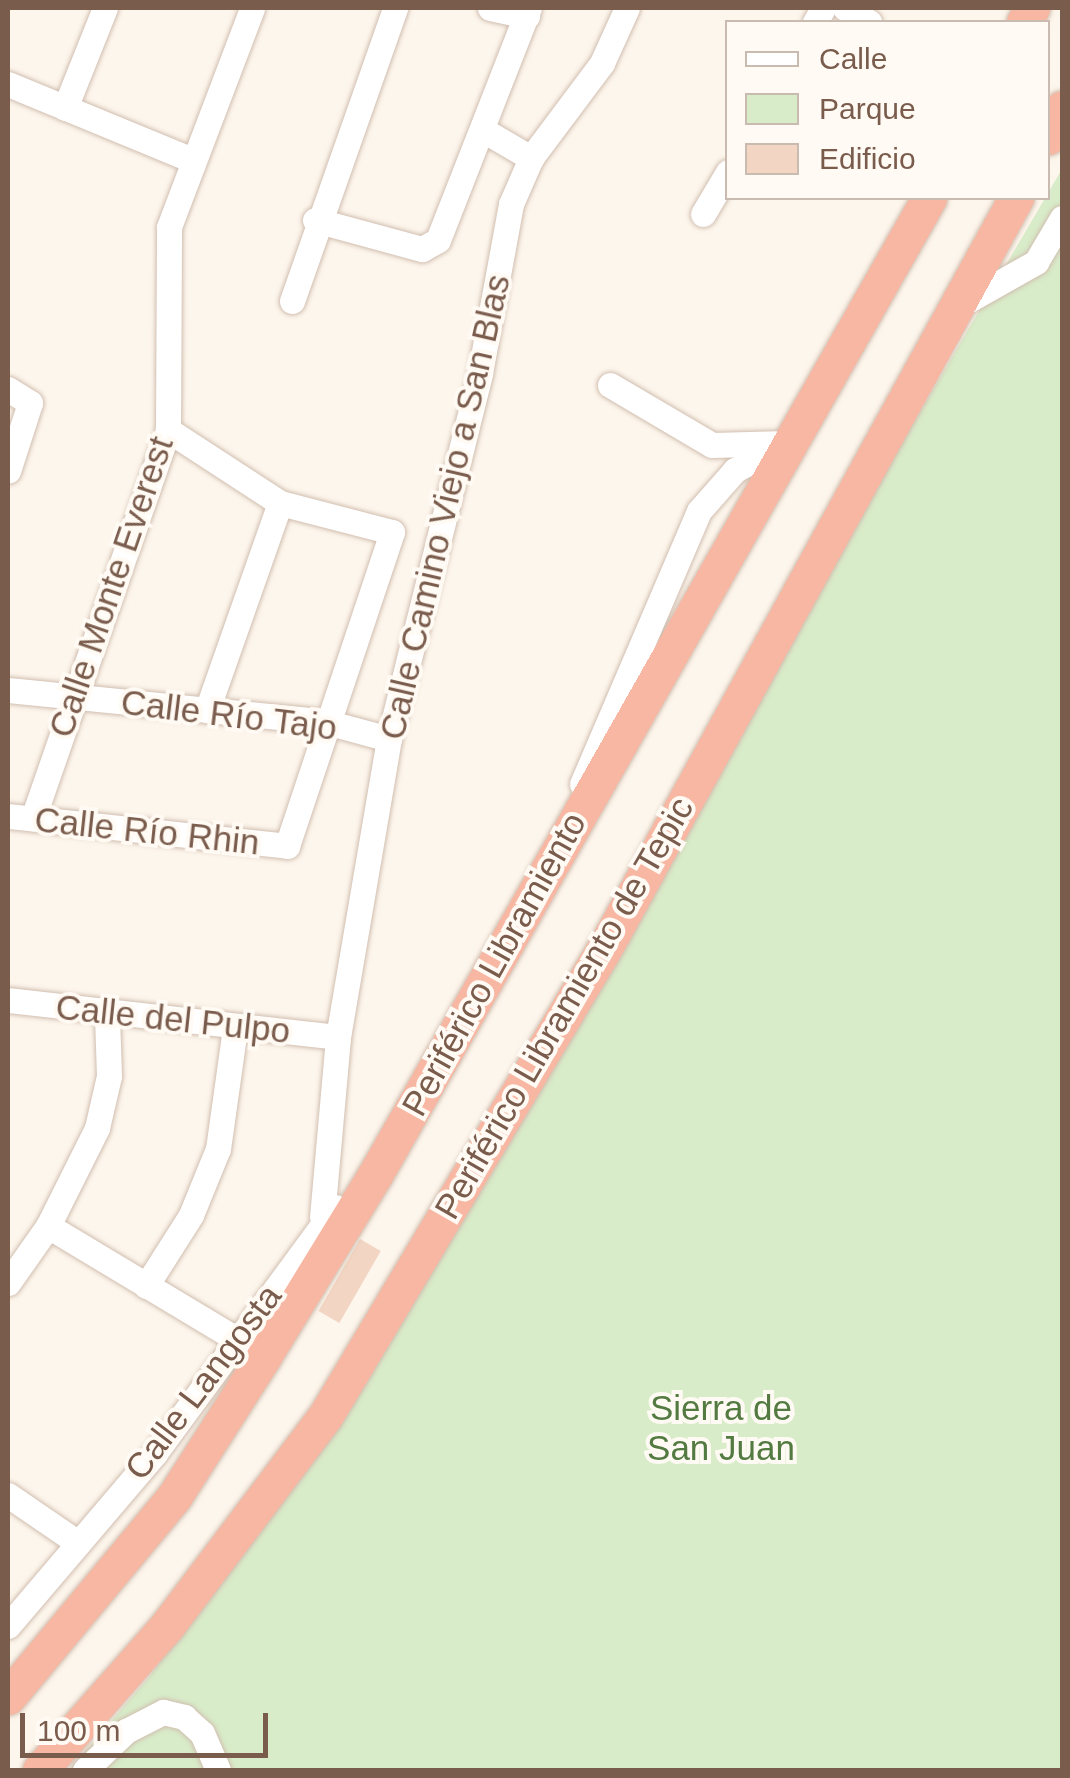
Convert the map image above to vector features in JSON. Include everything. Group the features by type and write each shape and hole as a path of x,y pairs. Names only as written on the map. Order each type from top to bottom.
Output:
{"highway":[{"path":"1050,134 1062,108"},
{"name":"Periférico Libramiento","path":"8,1697 174,1497 251,1348 374,1175 786,442 928,200"},
{"name":"Periférico Libramiento de Tepic","path":"38,1769 167,1626 326,1415 607,944 1015,200"}],"street":[{"path":"65,108 106,8"},
{"name":"Calle Monte Everest","path":"20,817 72,698 168,430 164,284 169,227 190,159 252,8"},
{"path":"292,301 315,220 395,8"},
{"path":"315,220 431,246 528,12 490,8"},
{"name":"Calle Camino Viejo a San Blas","path":"338,1037 389,739 480,373 511,204 531,158 602,63 628,8"},
{"path":"8,84 190,159"},
{"path":"482,130 531,158"},
{"path":"703,214 725,177"},
{"path":"953,309 1036,262 1062,218"},
{"path":"610,385 712,445 786,442"},
{"path":"8,471 17,392"},
{"path":"168,430 280,502 387,527 392,532 326,722"},
{"path":"206,710 280,502"},
{"name":"Calle Río Tajo","path":"8,690 326,722 389,739"},
{"name":"Calle Río Rhin","path":"20,817 287,846 326,722"},
{"name":"Calle del Pulpo","path":"8,1000 107,1015 338,1037"},
{"path":"8,1283 48,1226 96,1128 109,1076 107,1015"},
{"path":"146,1286 191,1215 218,1149 235,1028"},
{"name":"Calle Langosta","path":"322,1217 338,1037"},
{"name":"Calle Langosta","path":"8,1626 251,1348 322,1217 374,1175"},
{"path":"48,1226 251,1348"},
{"path":"8,1495 78,1543"},
{"path":"85,1770 135,1724 163,1712 184,1717 202,1733 218,1770"}],"green space":[{"name":"Sierra de San Juan","path":"1062,169 1062,1770 69,1770 149,1677 238,1555 588,980 1044,200 1050,200 1050,190"}],"building":[{"path":"360,1239 381,1251 339,1323 318,1311"}]}
